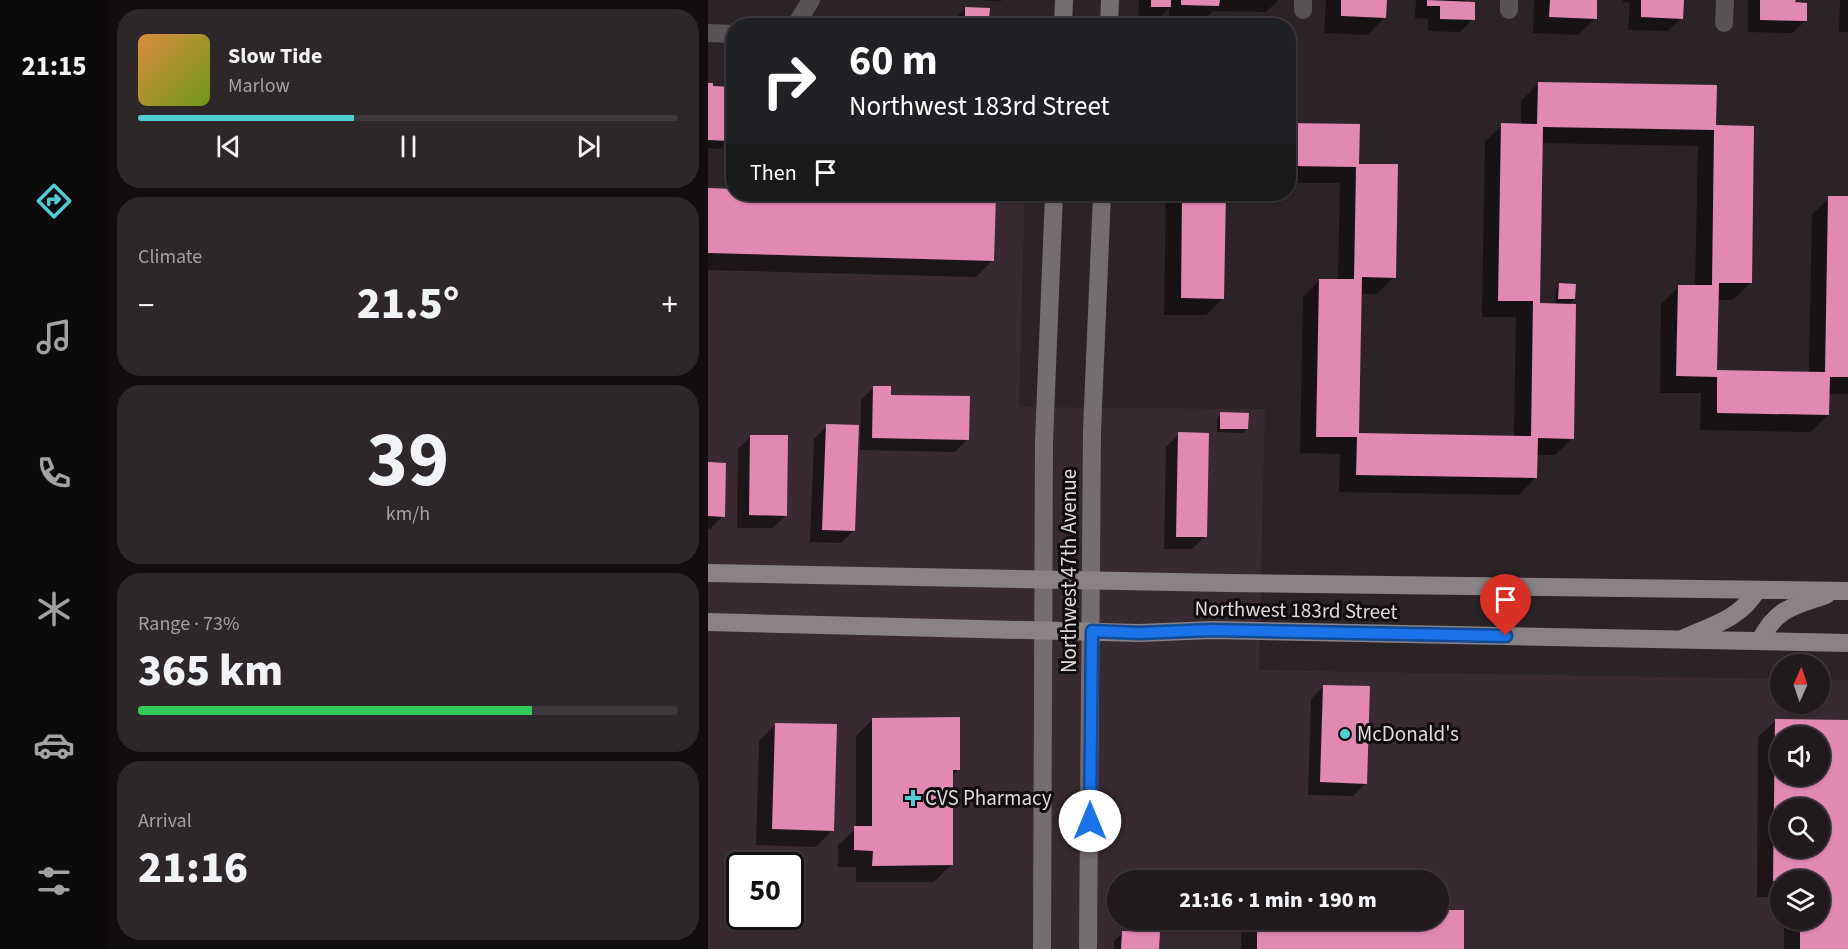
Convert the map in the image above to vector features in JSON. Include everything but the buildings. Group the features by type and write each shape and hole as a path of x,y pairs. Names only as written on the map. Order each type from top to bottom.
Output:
{"main road":[{"path":"1063,18 1064,0"},
{"path":"1109,18 1110,0"},
{"name":"Northwest 47th Avenue","path":"1042,949 1044,431 1054,201"},
{"name":"Northwest 47th Avenue","path":"1088,949 1092,431 1102,201"},
{"name":"Northwest 183rd Street","path":"708,573 1092,581 1842,591"},
{"path":"1680,640 1733,616 1748,605 1757,590"},
{"path":"1760,641 1766,628 1782,611 1842,591"},
{"name":"Northwest 183rd Street","path":"708,622 1139,633 1212,630 1848,643"}],"street":[{"path":"798,18 811,0"},
{"path":"1724,23 1725,0"},
{"path":"708,33 726,34"}],"shaded area":[{"path":"708,186 726,186 726,201 1025,201 1019,407 1265,409 1259,670 1770,679 1770,714 1830,714 1830,679 1848,680 1848,949 708,949"}],"place":[{"name":"McDonald's","path":"1345,734"},
{"name":"CVS Pharmacy","path":"913,798"}],"route":[{"path":"1090,821 1092,631 1139,633 1212,630 1506,636"}]}
